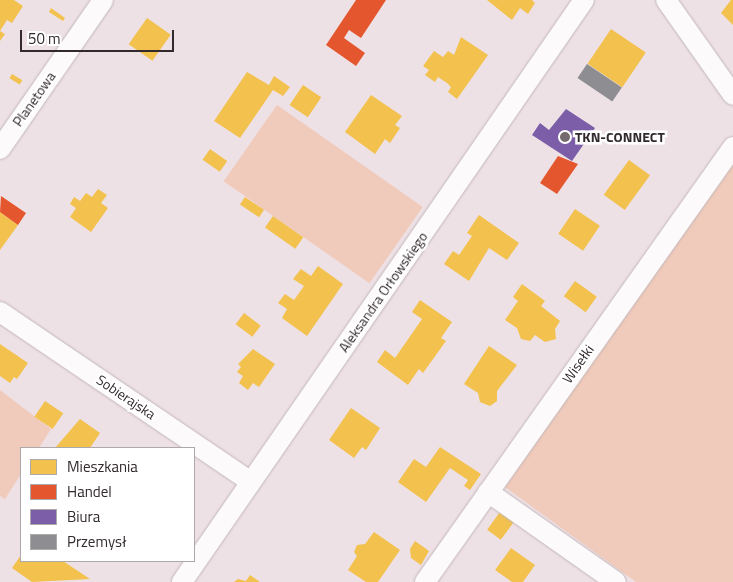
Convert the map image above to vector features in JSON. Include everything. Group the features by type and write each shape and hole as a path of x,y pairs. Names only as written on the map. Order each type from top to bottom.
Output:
{"street":[{"name":"Planetowa","path":"0,149 103,0"},
{"name":"Aleksandra Orłowskiego","path":"182,582 584,0"},
{"path":"666,0 733,95"},
{"name":"Wisełki","path":"425,582 733,147"},
{"name":"Sobierajska","path":"0,312 251,482"},
{"path":"488,492 616,582"}],"shaded area":[{"path":"277,105 423,207 369,283 224,181"},
{"path":"733,160 733,582 636,582 505,487"},
{"path":"0,390 51,429 40,447 20,447 20,476 5,499 0,496"}],"building: Mieszkania":[{"path":"0,0 14,0 23,6 12,23 7,20 0,31"},
{"path":"487,0 532,0 535,3 528,14 520,8 512,20"},
{"path":"733,0 733,25 721,13"},
{"path":"51,8 65,18 63,21 49,12"},
{"path":"147,18 171,35 152,61 129,44"},
{"path":"611,29 646,52 622,87 588,64"},
{"path":"0,31 5,34 0,41"},
{"path":"461,37 488,55 457,99 448,92 451,87 447,83 438,77 435,82 425,75 429,70 423,66 434,51 443,57 448,51 454,55"},
{"path":"247,72 269,85 274,76 290,87 283,96 273,90 240,138 214,121"},
{"path":"12,74 22,80 20,84 9,78"},
{"path":"303,85 321,97 308,117 290,105"},
{"path":"371,95 402,116 395,125 400,128 390,143 385,139 375,154 345,132"},
{"path":"210,149 227,161 220,172 203,160"},
{"path":"629,160 650,175 625,210 604,195"},
{"path":"98,189 107,195 101,203 108,208 91,232 70,217 76,208 70,204 74,197 80,201 86,193 92,197"},
{"path":"245,197 264,210 259,217 240,204"},
{"path":"575,209 600,226 583,251 558,234"},
{"path":"0,212 18,225 0,250"},
{"path":"479,215 519,243 507,260 489,248 469,281 444,264 453,251 459,255 472,236 467,233"},
{"path":"273,216 303,237 295,249 265,227"},
{"path":"318,266 343,284 307,336 282,318 287,309 278,303 285,294 294,300 304,286 293,279 301,269 311,276"},
{"path":"575,281 597,297 586,312 564,296"},
{"path":"522,284 545,301 541,306 560,321 555,329 556,339 545,342 535,335 530,341 521,339 517,328 505,320 518,301 513,297"},
{"path":"420,300 452,322 441,338 446,341 423,373 419,369 408,385 377,362 385,350 395,358 422,319 412,312"},
{"path":"244,313 261,326 252,337 236,324"},
{"path":"0,344 28,363 17,379 14,377 10,383 0,376"},
{"path":"489,346 517,365 497,391 497,401 490,406 480,402 478,393 464,384"},
{"path":"253,349 275,364 259,387 253,383 248,390 239,383 243,376 237,372 241,367 238,364"},
{"path":"45,401 63,413 53,429 34,417"},
{"path":"351,408 380,428 366,450 362,447 354,458 329,440"},
{"path":"80,419 100,433 91,447 56,447"},
{"path":"440,447 481,474 470,490 464,486 468,480 450,468 426,502 398,482 414,459 426,467"},
{"path":"500,512 514,522 501,540 487,530"},
{"path":"374,532 400,550 378,582 366,582 348,570 357,556 354,552 357,545 365,544"},
{"path":"415,541 429,551 421,565 411,558 410,549"},
{"path":"511,548 535,565 523,582 512,582 495,570"},
{"path":"20,556 20,562 64,562 90,579 32,582 12,568"},
{"path":"250,575 260,582 234,582 238,579 246,581"}],"building: Handel":[{"path":"356,0 386,0 361,38 349,30 344,38 365,53 356,66 326,45"},
{"path":"558,156 578,164 557,194 540,183"},
{"path":"1,196 26,213 18,225 0,212"}],"building: Biura":[{"path":"566,109 595,128 572,161 532,135 540,123 549,130"}],"building: Przemysł":[{"path":"587,64 622,87 612,102 577,78"}],"place":[{"name":"TKN-CONNECT","path":"565,137"}]}
